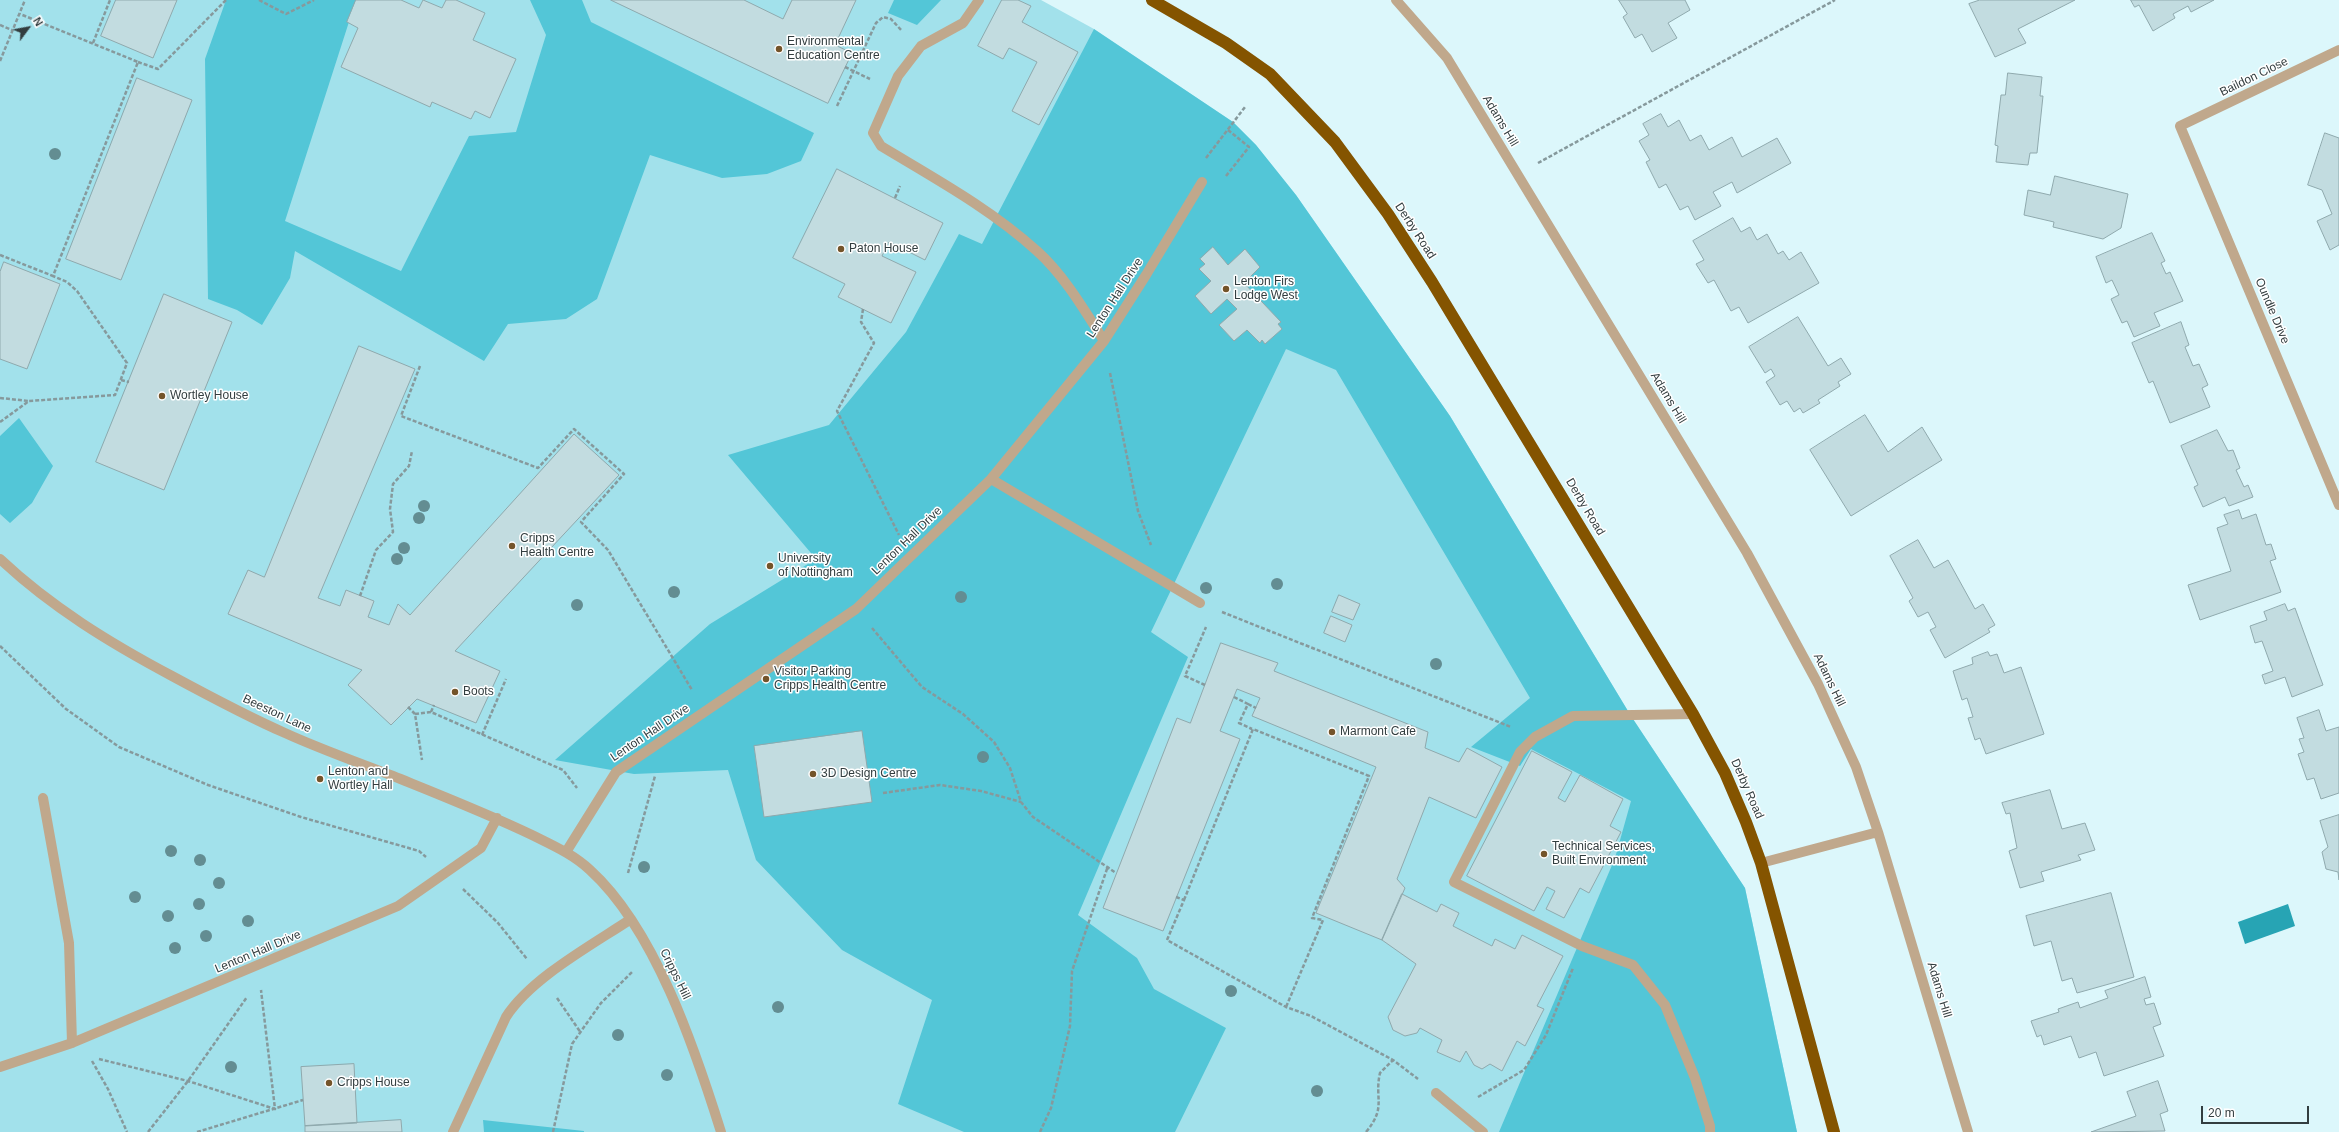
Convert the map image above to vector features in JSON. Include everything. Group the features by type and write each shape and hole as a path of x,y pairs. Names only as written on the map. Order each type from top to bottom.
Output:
{"highway":[{"name":"Derby Road","path":"1152,0 1226,43 1270,74 1335,142 1388,214 1432,282 1693,714 1725,773 1746,822 1761,863 1834,1132"}],"street":[{"path":"979,0 963,23 921,46 898,76 873,133 881,146 992,215 1038,251 1073,293 1104,341"},
{"name":"Adams Hill","path":"1396,0 1447,58 1747,553 1818,684 1856,767 1878,832 1968,1132"},
{"name":"Baildon Close","path":"2180,126 2339,50"},
{"name":"Oundle Drive","path":"2180,126 2339,505"},
{"name":"Lenton Hall Drive","path":"566,852 616,772 856,609 991,479 1104,341 1202,182"},
{"path":"991,479 1200,603"},
{"name":"Beeston Lane","path":"0,559 18,576 60,609 92,631 118,647 221,702 286,734 497,818 566,852"},
{"path":"1693,714 1573,716 1535,736 1520,752 1454,882 1582,946 1633,965 1665,1005 1695,1078 1710,1126 1710,1132"},
{"path":"43,798 69,944 72,1043"},
{"name":"Lenton Hall Drive","path":"0,1067 72,1043 259,966 398,906 481,848 497,818"},
{"path":"1761,863 1878,832"},
{"name":"Cripps Hill","path":"566,852 590,870 631,919 678,1011 721,1132"},
{"path":"452,1132 506,1017 515,1003 544,978 631,919"},
{"path":"1436,1093 1483,1132"}],"path":[{"path":"0,61 25,0"},
{"path":"93,43 110,0"},
{"path":"20,14 158,69 226,0"},
{"path":"259,0 286,14 314,0"},
{"path":"1517,175 1835,0"},
{"path":"837,106 876,22 883,17 900,26 916,53"},
{"path":"0,25 12,30"},
{"path":"53,276 138,62"},
{"path":"845,67 877,82"},
{"path":"1228,130 1249,147 1214,192 1193,174 1245,107"},
{"path":"0,255 67,282 77,291 128,363 115,395 29,401 0,398"},
{"path":"863,309 861,322 874,343 838,411 910,557"},
{"path":"1104,341 1138,511 1152,546"},
{"path":"420,366 401,416 538,468 574,429 624,474 581,522 608,550 706,712"},
{"path":"122,380 129,382"},
{"path":"0,422 29,401"},
{"path":"360,596 376,550 392,532 390,509 394,484 409,466 412,451"},
{"path":"1200,603 1535,736"},
{"path":"1205,685 1185,676 1214,608"},
{"path":"856,609 922,687 963,714 994,742 1010,768 1021,802 1033,817 1108,866 1116,873"},
{"path":"0,646 66,709 118,747 215,787 301,817 419,851 446,873 498,923 544,978 581,1033"},
{"path":"482,735 506,678"},
{"path":"1234,697 1256,708"},
{"path":"1248,704 1239,723 1252,729"},
{"path":"431,712 434,706"},
{"path":"408,707 415,714 422,760"},
{"path":"415,714 431,712 563,770 594,806"},
{"path":"1286,1007 1324,920 1312,918 1369,776 1253,729 1167,940 1286,1007 1311,1016 1393,1060 1436,1093"},
{"path":"608,890 627,875 665,739"},
{"path":"883,793 940,785 981,791 1021,802"},
{"path":"1040,1132 1051,1108 1070,1026 1072,971 1108,866"},
{"path":"1176,897 1184,900"},
{"path":"1457,1109 1524,1070 1546,1035 1582,946"},
{"path":"259,966 275,1109"},
{"path":"553,1132 572,1044 601,1003 632,972"},
{"path":"148,1132 188,1081 260,979"},
{"path":"127,1132 108,1089 91,1058 188,1081 275,1109"},
{"path":"1366,1132 1374,1123 1378,1112 1380,1073 1393,1060"},
{"path":"197,1132 304,1100"}],"shaded area":[{"name":"University of Nottingham","path":"0,0 1041,0 1094,29 1233,122 1256,145 1296,195 1450,416 1631,716 1745,888 1797,1132 0,1132"},
{"path":"226,0 356,0 285,221 401,271 469,136 516,132 546,35 530,0 582,0 591,22 814,133 801,161 767,174 722,178 650,155 597,299 566,319 508,324 484,361 295,251 290,278 262,325 237,310 208,299 205,59"},
{"path":"894,0 941,0 917,25 888,13"},
{"path":"1094,29 1233,122 1256,145 1296,195 1450,416 1631,716 1745,888 1797,1132 1499,1132 1615,858 1631,801 1531,749 1520,766 1471,747 1530,698 1336,370 1286,349 1151,632 1188,657 1078,915 1137,958 1154,989 1226,1028 1175,1132 964,1132 898,1104 932,1000 842,950 756,860 728,770 634,774 555,760 710,624 816,559 728,455 829,425 906,332 959,234 982,244"},
{"path":"19,418 53,466 32,503 10,523 0,514 0,436"},
{"path":"2288,904 2295,926 2245,944 2238,922"},
{"path":"483,1120 584,1131 584,1132 484,1132"}],"building":[{"path":"116,0 177,0 153,58 101,36"},
{"path":"356,0 401,0 419,8 423,0 442,8 446,0 456,0 485,13 473,40 516,59 490,118 475,111 471,119 432,102 430,107 341,67 358,28 347,22"},
{"name":"Environmental Education Centre","path":"611,0 744,0 783,19 792,0 856,0 835,45 852,53 828,103"},
{"path":"1002,0 1018,0 1031,6 1022,22 1078,52 1039,125 1012,111 1037,62 1009,48 1003,59 978,46"},
{"path":"1619,0 1685,0 1690,10 1668,23 1677,38 1652,52 1642,34 1635,38 1623,17 1627,14"},
{"path":"1980,0 2075,0 2018,29 2026,43 1995,57 1969,4"},
{"path":"2131,0 2214,0 2191,12 2188,6 2173,14 2175,18 2153,31 2139,5 2135,7"},
{"path":"2008,73 2042,77 2040,96 2043,96 2037,153 2030,153 2028,165 1996,162 1998,146 1995,145 2001,95 2005,95"},
{"path":"137,78 192,100 121,280 66,259"},
{"path":"1661,114 1668,127 1679,120 1690,141 1701,135 1709,150 1732,137 1742,157 1777,138 1791,163 1737,193 1732,182 1713,192 1721,206 1695,220 1688,206 1680,210 1666,184 1659,188 1646,162 1650,160 1639,141 1649,135 1643,124"},
{"path":"2325,133 2339,138 2339,245 2330,250 2317,221 2332,214 2322,190 2308,185"},
{"name":"Paton House","path":"837,169 943,223 925,260 889,242 882,256 916,272 891,323 838,297 845,284 793,258"},
{"path":"2055,176 2128,194 2121,228 2103,239 2053,227 2054,222 2024,215 2028,190 2050,195"},
{"path":"1733,218 1741,232 1750,227 1757,240 1767,234 1778,254 1783,251 1789,260 1801,252 1819,283 1748,323 1739,307 1731,311 1714,280 1708,283 1696,264 1704,260 1693,241"},
{"path":"2152,233 2165,261 2161,263 2166,274 2170,272 2183,301 2154,313 2160,326 2134,337 2127,321 2122,323 2111,299 2119,295 2112,280 2106,283 2096,257"},
{"name":"Lenton Firs Lodge West","path":"1213,247 1228,265 1245,249 1260,267 1244,283 1281,322 1278,324 1282,329 1265,344 1262,340 1260,343 1247,330 1234,341 1219,325 1237,309 1227,299 1211,314 1195,296 1211,281 1199,269 1205,264 1200,259"},
{"path":"4,262 60,284 27,369 0,359 0,272"},
{"name":"Wortley House","path":"164,294 232,322 164,490 96,462"},
{"path":"1798,317 1828,366 1841,358 1851,374 1838,382 1840,386 1818,400 1820,403 1803,413 1800,408 1794,412 1787,401 1780,405 1766,382 1775,376 1771,369 1765,373 1749,347"},
{"path":"2181,322 2189,345 2185,347 2193,366 2199,364 2208,385 2202,388 2210,407 2170,423 2153,381 2149,383 2132,343"},
{"name":"Cripps Health Centre","path":"359,346 415,369 318,598 340,606 346,590 374,601 368,617 389,625 398,604 410,615 574,434 619,475 455,651 500,671 476,723 417,699 391,725 348,685 362,670 228,614 248,570 264,577"},
{"path":"1865,415 1888,452 1922,427 1942,460 1851,516 1810,450"},
{"path":"2217,430 2228,451 2233,450 2240,468 2236,470 2244,487 2248,485 2253,497 2229,506 2225,497 2203,507 2194,487 2198,485 2181,446"},
{"path":"2239,510 2242,519 2256,514 2266,545 2271,544 2276,559 2270,561 2281,592 2200,620 2188,585 2231,571 2217,528 2228,524 2224,515"},
{"path":"1918,540 1934,568 1948,560 1975,609 1983,604 1995,625 1988,629 1990,632 1945,658 1930,630 1936,627 1928,612 1918,617 1909,601 1913,598 1890,556"},
{"path":"1339,595 1360,604 1353,620 1332,612"},
{"path":"2285,604 2288,611 2295,608 2323,685 2292,697 2285,677 2265,684 2262,675 2273,671 2262,641 2255,643 2250,626 2267,620 2264,612"},
{"path":"1331,616 1352,625 1345,642 1324,633"},
{"path":"1221,643 1278,663 1274,671 1428,732 1425,748 1459,762 1467,748 1502,767 1476,818 1429,797 1397,879 1405,888 1382,940 1316,913 1376,767 1252,716 1260,698 1237,689 1220,731 1240,739 1163,931 1103,908 1177,718 1190,723"},
{"path":"1988,652 1990,656 1997,654 2004,673 2021,667 2044,734 1986,754 1980,738 1975,740 1968,718 1973,717 1967,698 1962,700 1953,671 1973,664 1972,658"},
{"path":"2319,710 2326,731 2339,727 2339,793 2321,799 2314,778 2307,780 2298,754 2304,752 2299,739 2304,738 2297,718"},
{"name":"3D Design Centre","path":"862,731 872,802 764,817 754,746"},
{"name":"Technical Services, Built Environment","path":"1532,751 1572,772 1558,798 1565,802 1580,775 1623,799 1610,826 1621,832 1589,893 1580,888 1564,918 1546,909 1555,891 1547,887 1534,911 1467,876"},
{"path":"2050,790 2062,829 2085,823 2095,850 2078,855 2081,860 2041,872 2044,881 2020,888 2009,851 2017,848 2010,813 2006,814 2002,803"},
{"path":"2339,815 2339,880 2338,872 2326,869 2322,852 2328,847 2320,821"},
{"path":"2111,893 2134,977 2077,993 2072,978 2062,981 2051,941 2034,946 2026,916"},
{"path":"1402,894 1437,912 1441,904 1459,913 1453,926 1492,946 1495,939 1515,949 1522,935 1563,956 1537,1006 1544,1009 1525,1046 1517,1041 1502,1071 1490,1064 1482,1069 1474,1065 1466,1051 1460,1062 1437,1052 1442,1040 1420,1028 1417,1033 1405,1036 1393,1030 1388,1017 1416,964 1382,940"},
{"path":"2145,977 2151,997 2144,999 2146,1005 2154,1003 2161,1024 2153,1027 2164,1056 2104,1076 2096,1052 2079,1058 2071,1036 2044,1045 2041,1035 2037,1037 2031,1021 2059,1012 2058,1009 2078,1002 2080,1008 2108,998 2105,991"},
{"name":"Cripps House","path":"354,1064 357,1123 305,1126 301,1067"},
{"path":"2158,1081 2168,1111 2160,1114 2165,1131 2091,1132 2136,1116 2127,1092"},
{"path":"401,1120 402,1132 305,1132 305,1126"}],"place":[{"name":"Environmental Education Centre","path":"779,49"},
{"name":"Paton House","path":"841,249"},
{"name":"Lenton Firs Lodge West","path":"1226,289"},
{"name":"Wortley House","path":"162,396"},
{"name":"Cripps Health Centre","path":"512,546"},
{"name":"University of Nottingham","path":"770,566"},
{"name":"Visitor Parking Cripps Health Centre","path":"766,679"},
{"name":"Boots","path":"455,692"},
{"name":"Marmont Cafe","path":"1332,732"},
{"name":"3D Design Centre","path":"813,774"},
{"name":"Lenton and Wortley Hall","path":"320,779"},
{"name":"Technical Services, Built Environment","path":"1544,854"},
{"name":"Cripps House","path":"329,1083"}]}
